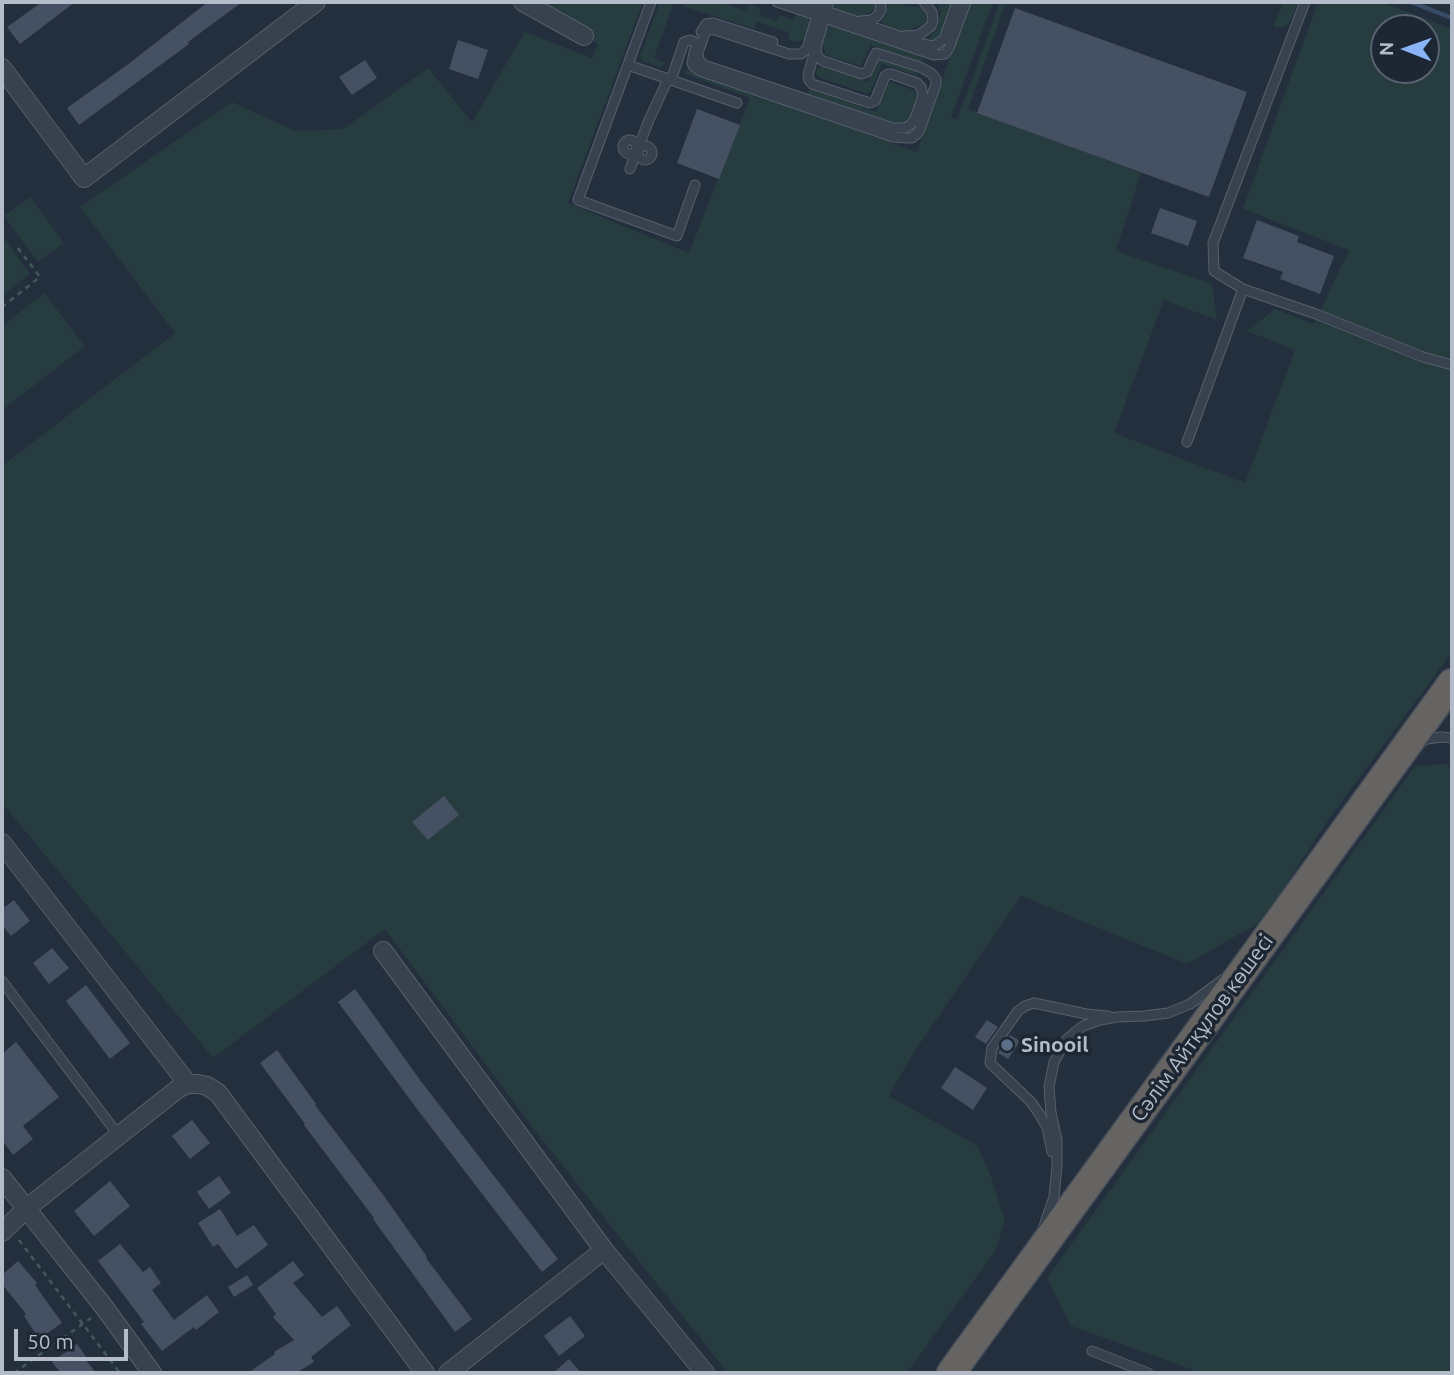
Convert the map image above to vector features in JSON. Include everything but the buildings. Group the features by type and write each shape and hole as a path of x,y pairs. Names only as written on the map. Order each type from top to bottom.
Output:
{"highway":[{"name":"Сәлім Айтқұлов көшесі","path":"951,1373 1452,682"}],"street":[{"path":"2,68 84,178 316,2"},
{"path":"523,2 584,36"},
{"path":"2,843 188,1084"},
{"path":"383,951 604,1250 705,1373"},
{"path":"5,1230 27,1208 179,1088 188,1084 208,1086 218,1093 425,1373"},
{"path":"2,1178 104,1307 152,1373"},
{"path":"448,1373 604,1250"}],"lane":[{"path":"651,2 578,200 677,236 695,185"},
{"path":"777,2 823,10 925,54 940,55 945,54 949,48 966,2"},
{"path":"800,2 929,46 939,44 944,39 957,2"},
{"path":"855,21 875,18 881,10 880,2"},
{"path":"899,36 919,35 931,26 932,12 924,2"},
{"path":"1305,2 1213,243 1214,271 1243,289 1316,314 1423,357 1452,365"},
{"path":"699,44 698,57 704,65 893,128 905,128 914,121 923,96 921,87 913,82 888,74 875,101 870,103 812,84 809,80 813,45 823,10"},
{"path":"713,23 791,48 802,49 813,45 823,61 862,74 867,72 876,52 931,73 936,84 917,134 912,138 892,137 700,71 692,62 704,26 713,23"},
{"path":"630,169 684,42 690,40 699,44"},
{"path":"628,65 737,103"},
{"path":"1187,442 1243,289"},
{"path":"1401,752 1427,739 1452,738"},
{"path":"1054,1197 1052,1144 1040,1115 1031,1102 990,1063 992,1048 1018,1011 1034,1003 1086,1014 1117,1017 1168,1013 1190,1004 1254,956"},
{"path":"2,981 119,1136"},
{"path":"1021,1277 1043,1230 1054,1197 1057,1140 1049,1087 1054,1062 1067,1039 1083,1026 1117,1017"},
{"path":"1092,1351 1148,1373"}],"path":[{"path":"2,307 40,277 17,247"},
{"path":"5,1230 120,1373"},
{"path":"14,1373 104,1307"}],"green space":[{"path":"540,2 643,2 568,203 689,253 750,98 688,75 685,70 917,152 969,2 993,2 951,117 957,120 1000,2 1006,2 968,109 1141,173 1116,251 1212,284 1217,320 1164,300 1114,433 1245,483 1295,350 1247,331 1275,309 1314,324 1349,250 1243,209 1318,2 1381,2 1413,14 1370,14 1370,84 1440,84 1440,24 1452,29 1452,652 1329,819 1262,921 1187,964 1021,896 912,1055 889,1096 978,1146 1005,1222 995,1251 907,1373 728,1373 536,1132 385,929 213,1058 2,803 2,466 175,333 80,207 232,102 295,131 343,129 428,68 472,122 525,32 592,58 598,44"},
{"path":"660,2 674,2 654,58 665,63 661,67 643,61 640,56"},
{"path":"685,2 727,2 726,4 746,11 748,4 761,8 759,15 777,21 780,15 794,20 797,12 807,17 810,29 804,40 795,42 788,40 790,33 757,22 754,29 683,6"},
{"path":"834,2 875,2 875,9 859,18 837,10"},
{"path":"886,2 924,8 927,22 906,32 885,25 881,22 886,13"},
{"path":"935,2 954,2 940,36 934,41 929,37 938,27 940,13"},
{"path":"1283,2 1298,2 1290,22 1284,27 1273,27"},
{"path":"832,26 924,59 920,62 871,45 861,66 828,56 822,42 825,29"},
{"path":"879,58 917,70 918,74 882,64 867,94 816,74 817,68 824,67 868,82"},
{"path":"890,82 917,94 918,99 912,115 904,123 895,124 809,96 808,93 813,90 876,112"},
{"path":"30,197 64,243 38,262 4,216"},
{"path":"2,235 30,274 3,295 2,293"},
{"path":"44,293 85,346 2,410 2,326"},
{"path":"1445,764 1452,768 1452,1373 1202,1373 1071,1326 1047,1278 1415,766"}],"waterway":[{"path":"1411,2 1452,18"}],"place":[{"name":"Sinooil","path":"1007,1045"}]}
